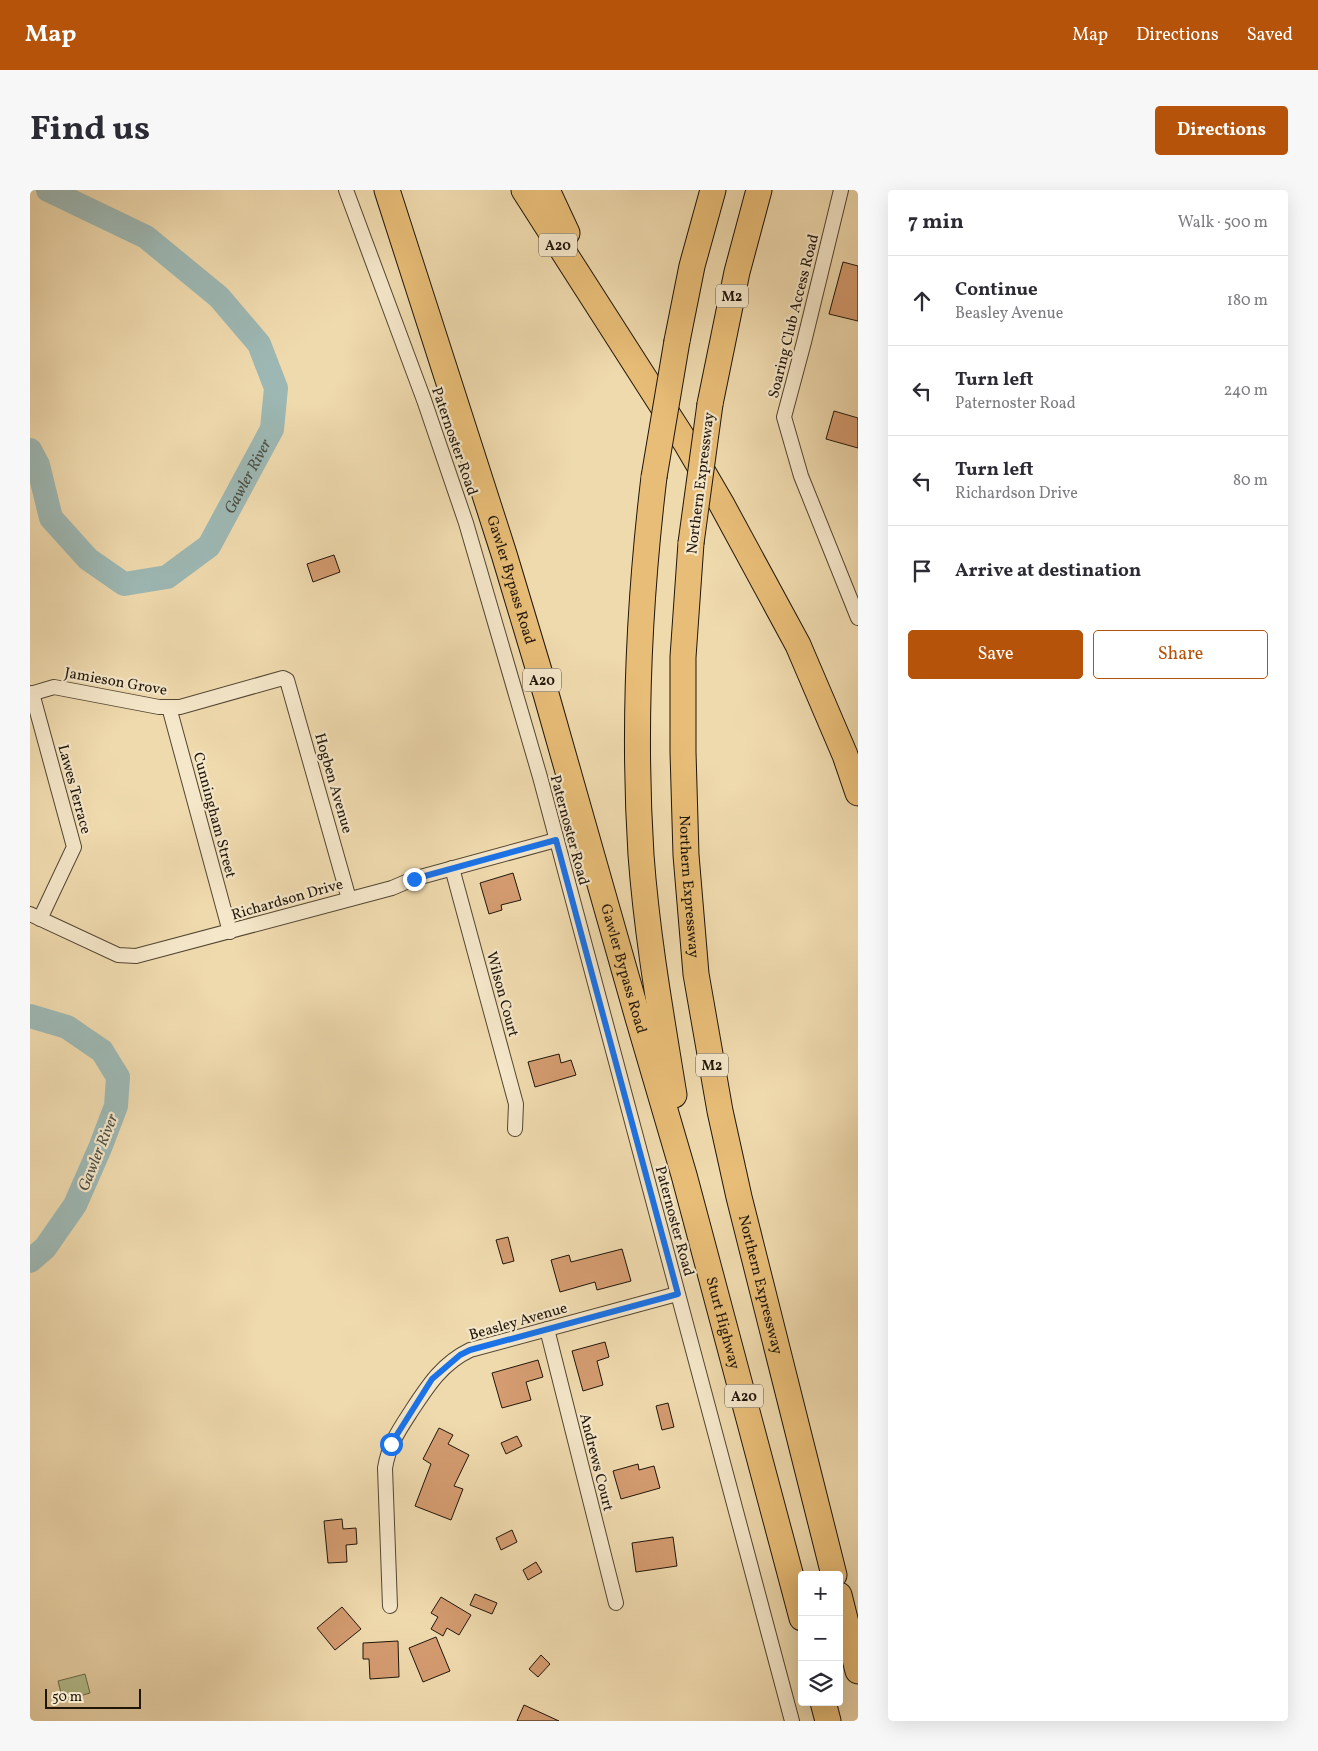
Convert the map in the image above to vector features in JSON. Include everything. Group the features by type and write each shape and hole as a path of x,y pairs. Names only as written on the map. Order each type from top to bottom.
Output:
{"highway":[{"name":"Gawler Bypass Road","path":"387,190 518,601 684,1174"},
{"name":"A20","path":"524,190 691,452 772,595 798,645 820,695 846,755 858,792"},
{"path":"547,190 574,248 588,270 594,299"},
{"path":"684,1174 679,1125 651,950 641,855 637,733 640,622 646,542 654,477 692,266 713,190"},
{"name":"Northern Expressway","path":"759,190 737,272 710,404 691,543 683,656 686,855 696,974 720,1111 737,1187 833,1571"},
{"name":"Sturt Highway","path":"684,1174 801,1616"},
{"path":"843,1611 858,1671"},
{"path":"824,1706 828,1721"}],"street":[{"name":"Paternoster Road","path":"346,190 424,400 466,523 540,777 792,1721"},
{"name":"Soaring Club Access Road","path":"841,190 784,417 801,476 858,618"},
{"name":"Jamieson Grove","path":"31,693 54,687 160,707 180,707 284,678"},
{"name":"Hogben Avenue","path":"284,678 287,680 349,899"},
{"name":"Lawes Terrace","path":"31,693 74,847 35,916"},
{"name":"Cunningham Street","path":"169,706 230,932"},
{"name":"Richardson Drive","path":"35,916 118,955 136,956 392,888 414,879 556,840"},
{"name":"Wilson Court","path":"452,868 516,1104 515,1129"},
{"name":"Beasley Avenue","path":"390,1606 385,1468 388,1452 395,1436 432,1379 460,1355 470,1350 678,1294"},
{"name":"Andrews Court","path":"547,1328 616,1603"}],"green space":[{"path":"85,1674 90,1693 63,1701 58,1681"}],"building":[{"path":"843,262 858,266 858,321 829,314"},
{"path":"834,411 858,418 858,448 826,439"},
{"path":"334,555 340,572 313,582 307,564"},
{"path":"513,873 521,900 501,905 502,910 489,914 480,883"},
{"path":"559,1054 561,1063 571,1060 576,1075 535,1087 528,1062"},
{"path":"508,1237 514,1261 503,1264 496,1240"},
{"path":"622,1249 631,1281 597,1290 595,1282 560,1292 551,1260 569,1255 571,1262"},
{"path":"605,1342 609,1357 597,1361 603,1385 583,1391 572,1351"},
{"path":"538,1360 543,1377 526,1382 531,1400 502,1408 492,1373"},
{"path":"668,1403 674,1427 662,1430 656,1406"},
{"path":"439,1428 453,1435 448,1444 469,1455 454,1486 463,1489 451,1520 415,1506 431,1464 423,1459"},
{"path":"517,1436 522,1446 506,1454 501,1443"},
{"path":"638,1464 639,1470 654,1466 660,1488 621,1499 613,1471"},
{"path":"342,1519 343,1529 356,1528 357,1544 346,1545 347,1562 328,1563 324,1521"},
{"path":"512,1530 517,1542 501,1550 496,1538"},
{"path":"673,1537 677,1566 636,1572 632,1543"},
{"path":"536,1562 542,1572 528,1580 523,1570"},
{"path":"475,1594 497,1603 492,1614 470,1605"},
{"path":"441,1597 471,1615 459,1635 447,1628 443,1636 431,1629 438,1617 431,1613"},
{"path":"342,1607 361,1629 335,1650 317,1628"},
{"path":"436,1637 450,1671 423,1682 409,1648"},
{"path":"398,1641 399,1677 370,1679 369,1659 363,1659 363,1643"},
{"path":"541,1655 550,1664 538,1677 529,1669"},
{"path":"524,1705 559,1721 517,1721"}],"waterway":[{"name":"Gawler River","path":"30,450 38,465 51,518 88,559 124,584 167,577 209,546 272,429 276,388 259,344 219,297 146,237 48,190"},
{"name":"Gawler River","path":"30,1016 67,1027 102,1051 118,1077 116,1106 75,1205 45,1248 30,1261"}],"route":[{"path":"391,1444 432,1379 460,1355 470,1350 547,1328 678,1294 556,840 414,879"}]}
